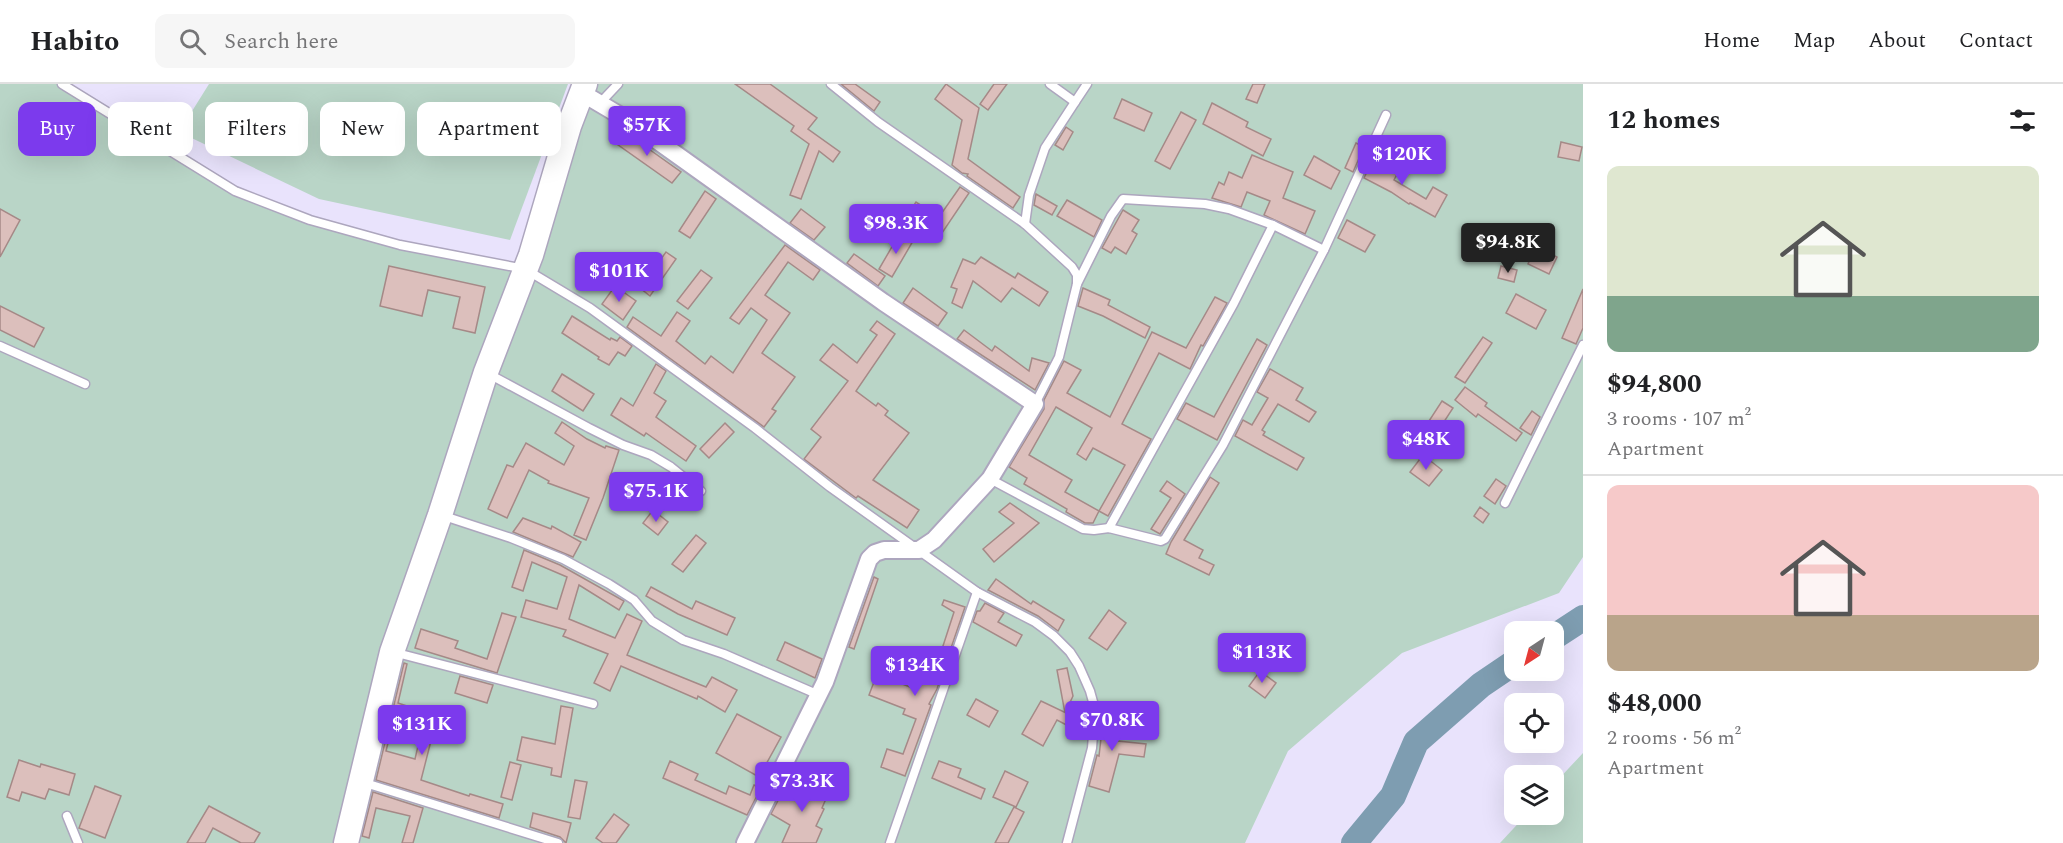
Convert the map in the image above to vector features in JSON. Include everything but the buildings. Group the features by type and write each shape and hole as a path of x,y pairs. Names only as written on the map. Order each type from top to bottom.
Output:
{"street":[{"path":"346,843 392,652 440,515 486,372 537,237 569,126 589,93 883,302 1035,404 990,479 934,540 919,549 884,550 875,553 869,559 819,695 745,843"}],"lane":[{"path":"62,84 235,191 310,220 400,245 525,269 590,308 755,428 830,488 977,592 1035,622 1054,636 1074,659 1090,691 1095,716 1092,748 1067,843"},
{"path":"589,93 618,84"},
{"path":"831,84 878,122 1025,224 1072,267 1077,274 1077,284"},
{"path":"1050,84 1075,102"},
{"path":"1025,224 1032,185 1045,148 1087,84"},
{"path":"990,479 1083,529 1109,528 1161,541 1170,534 1223,445 1324,250 1386,114"},
{"path":"1035,404 1059,357 1077,284 1111,216 1123,199 1205,204 1229,209 1273,225 1324,250"},
{"path":"1109,528 1234,303 1273,225"},
{"path":"1505,503 1583,345"},
{"path":"0,346 85,384"},
{"path":"486,372 597,432 651,455 701,491"},
{"path":"440,515 511,538 563,559 634,600 652,621 683,640 724,654 819,695"},
{"path":"890,843 977,592"},
{"path":"392,652 593,704"},
{"path":"362,782 558,843"},
{"path":"67,816 78,843"}],"green space":[{"path":"0,84 62,84 92,102 18,102 18,156 96,156 96,104 108,111 108,156 183,156 239,189 311,216 403,242 526,265 588,84 1583,84 1583,557 1559,593 1402,653 1288,751 1245,843 0,843"},
{"path":"209,84 568,84 561,103 417,102 417,156 541,156 510,240 319,199 229,156 308,156 308,102 205,102 205,144 193,139 193,110"},
{"path":"1583,753 1583,843 1500,843 1517,825 1564,825 1564,773"}],"waterway":[{"path":"1564,630 1583,618"},
{"path":"1354,843 1393,796 1416,742 1481,685 1504,669"}]}
